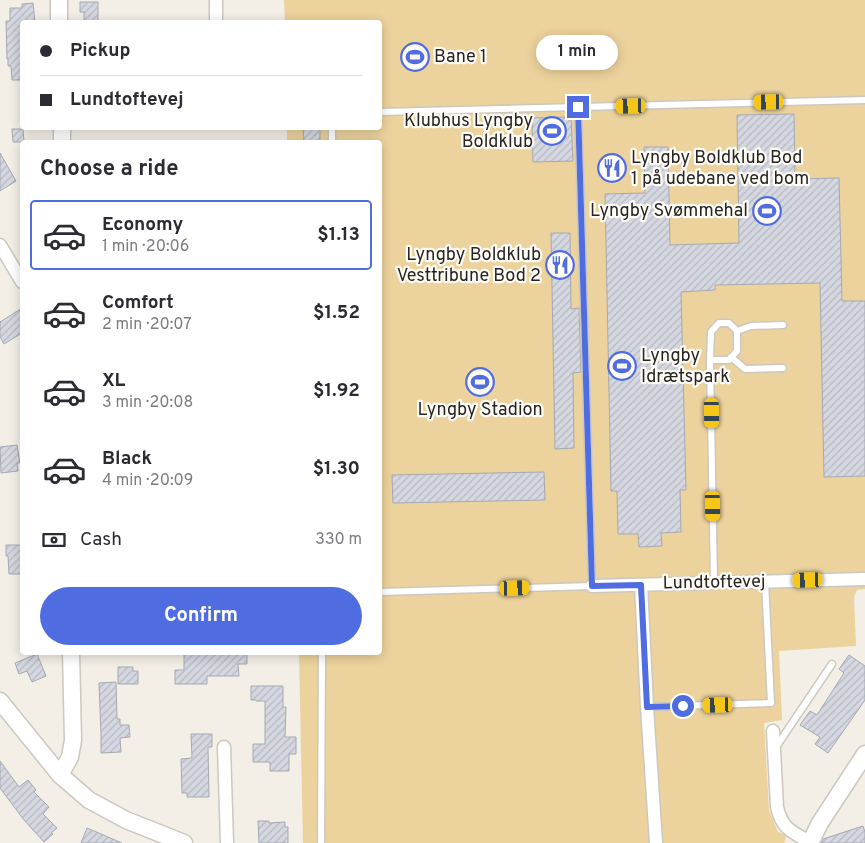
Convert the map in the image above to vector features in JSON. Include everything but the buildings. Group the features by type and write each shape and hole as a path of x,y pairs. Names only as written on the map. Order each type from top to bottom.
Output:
{"street":[{"path":"59,0 59,20"},
{"path":"216,0 216,20"},
{"path":"0,245 20,279"},
{"name":"Lundtoftevej","path":"592,586 865,579"},
{"path":"641,585 656,843"},
{"path":"60,775 70,757 73,740 71,655"},
{"path":"0,702 60,775 88,800 126,820 184,843"},
{"path":"773,731 777,807 780,819 788,829 812,841 820,823 865,754"},
{"path":"224,747 227,843"}],"lane":[{"path":"382,112 865,100"},
{"path":"382,592 592,586 578,107"},
{"path":"710,360 729,360 737,351 737,331 729,323 719,323 711,332 710,360 714,583"},
{"path":"737,331 751,326 783,325"},
{"path":"731,358 745,369 783,368"},
{"path":"647,707 771,703 765,582"},
{"path":"321,843 322,655"},
{"path":"774,750 832,664"}],"shaded area":[{"name":"Lyngby Idrætspark","path":"284,0 865,0 865,589 857,590 854,597 856,646 779,651 782,720 764,723 769,810 778,832 787,835 784,843 303,843 299,655 382,655 382,140 287,140 287,130 382,130 382,20 285,20"}],"place":[{"name":"Bane 1","path":"415,57"},
{"name":"Klubhus Lyngby Boldklub","path":"552,131"},
{"name":"Lyngby Boldklub Bod 1 på udebane ved bom","path":"612,168"},
{"name":"Lyngby Svømmehal","path":"767,211"},
{"name":"Lyngby Boldklub Vesttribune Bod 2","path":"560,265"},
{"name":"Lyngby Idrætspark","path":"622,366"},
{"name":"Lyngby Stadion","path":"480,382"}],"route":[{"path":"578,107 592,586 641,585 647,707 683,706"}]}
